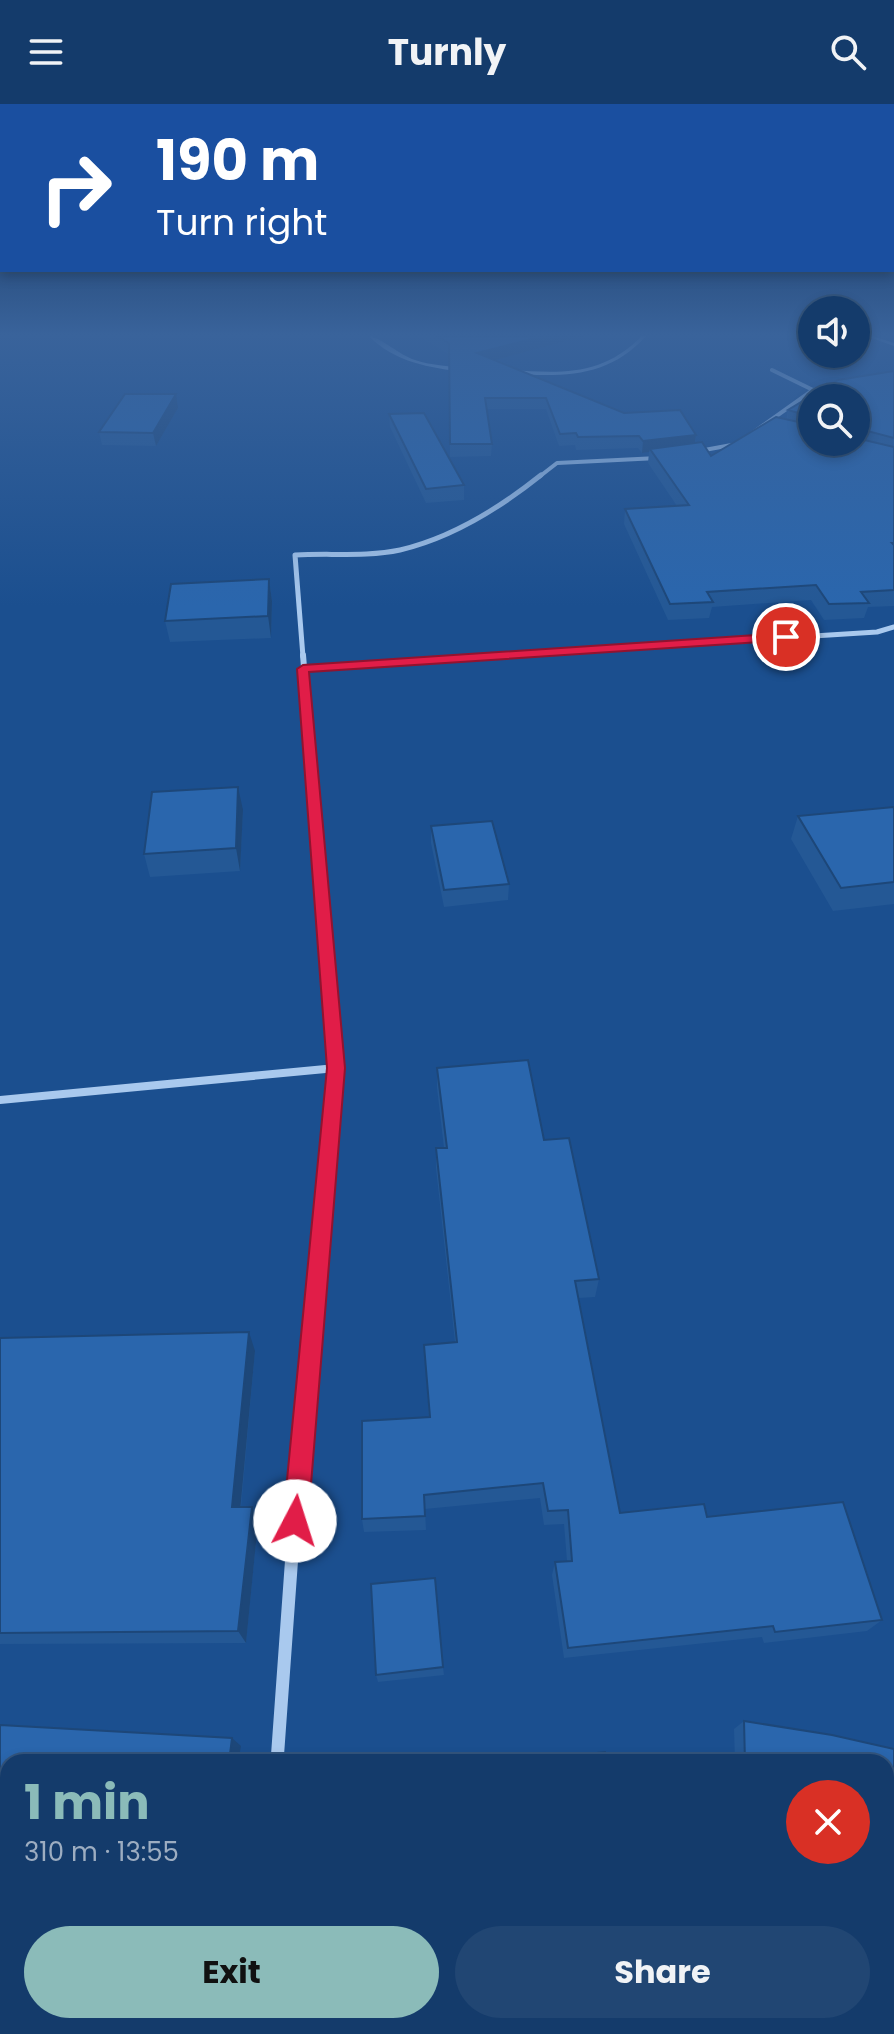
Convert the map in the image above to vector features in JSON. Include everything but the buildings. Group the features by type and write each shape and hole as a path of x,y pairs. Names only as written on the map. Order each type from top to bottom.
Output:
{"street":[{"path":"695,452 737,444 758,426"},
{"path":"278,1754 287,1611 336,1068 295,555 399,550 426,541 452,531 513,498 557,463 668,457"},
{"path":"303,669 877,632 894,627"},
{"path":"0,1100 336,1068"}],"route":[{"path":"295,1521 336,1068 303,669 786,637"}]}
